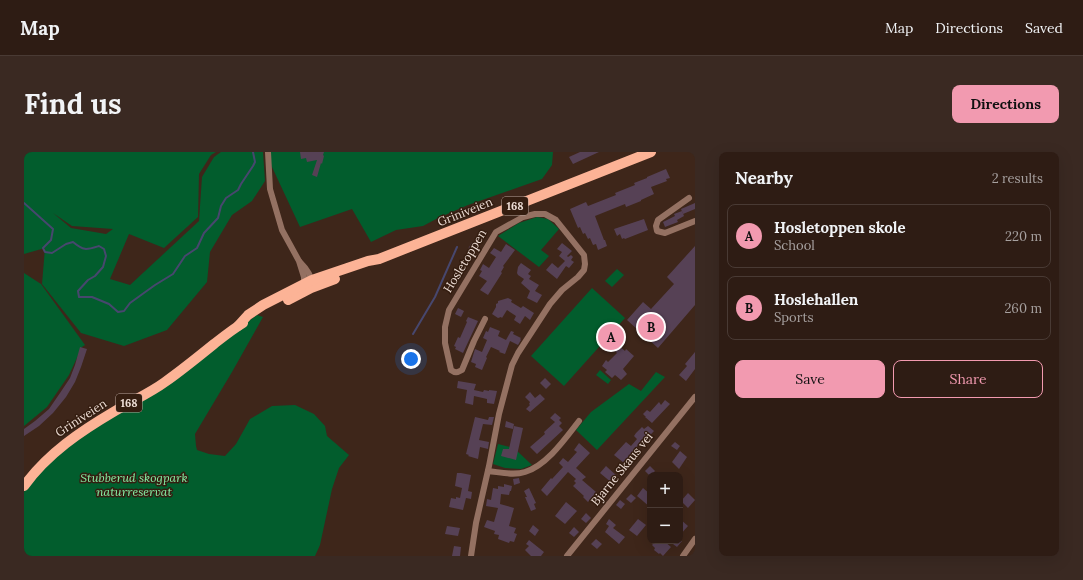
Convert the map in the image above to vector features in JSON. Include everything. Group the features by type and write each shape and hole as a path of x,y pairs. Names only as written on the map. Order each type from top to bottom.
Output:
{"main road":[{"name":"Griniveien","path":"24,486 49,456 70,440 99,420 164,383 238,326 309,284 368,261 379,260 651,152"}],"street":[{"path":"268,152 272,195 282,230 299,261 304,277 309,284"},
{"path":"690,198 658,220 656,226 657,231 665,234 695,221"},
{"name":"Hosletoppen","path":"471,556 476,522 499,414 512,365 518,353 550,304 562,290 578,277 585,267 584,255 556,220 545,214 535,214 523,217 496,232 449,310 445,327 446,343 451,370 455,373 462,370 474,340 485,319"},
{"path":"299,261 308,270 309,284"},
{"name":"Bjarne Skaus vei","path":"567,556 695,397"},
{"path":"690,404 695,409"},
{"path":"488,471 514,474 525,472 536,467 551,455 579,421"},
{"path":"684,556 695,539"}],"green space":[{"path":"24,152 216,152 211,155 199,174 198,217 164,248 129,234 110,279 130,285 199,221 202,177 214,157 221,152 263,152 265,181 252,201 232,215 210,252 207,282 167,330 124,346 81,333 42,284 45,248 24,254","holes":["53,213 72,226 113,229 106,234 71,228"]},
{"path":"265,152 553,152 552,165 542,179 468,205 423,226 396,230 371,242 352,209 300,227"},
{"path":"537,217 548,219 559,229 541,250 549,256 539,267 498,236 519,223"},
{"path":"617,269 624,275 612,287 605,281"},
{"path":"24,273 41,284 85,345 82,347 69,375 47,407 24,426"},
{"path":"592,288 625,318 564,386 531,356"},
{"name":"Stubberud skogpark naturreservat","path":"257,315 263,317 195,434 196,446 197,450 209,454 225,456 236,444 250,419 272,406 295,405 314,414 325,426 327,436 349,455 339,468 332,489 320,545 315,556 24,556 24,492 33,474 45,462"},
{"path":"600,370 611,380 608,384 596,375"},
{"path":"656,372 665,377 597,450 576,430 591,412 629,384 641,391"},
{"path":"498,444 514,448 532,465 521,469 505,468 493,464"}],"building":[{"path":"300,152 324,152 322,164 321,163 317,177 312,175 317,160 307,162 306,158 301,159"},
{"path":"580,152 599,152 573,164 569,157"},
{"path":"666,169 670,178 666,179 667,181 651,187 654,194 626,207 625,204 595,216 607,246 598,250 596,244 593,245 590,238 588,239 585,233 583,234 580,227 578,228 570,209 586,202 588,206 616,195 615,193 635,185 634,183"},
{"path":"695,203 695,209 683,214 681,209"},
{"path":"682,211 684,216 677,220 678,222 665,227 663,222 675,216 674,214"},
{"path":"644,219 648,230 625,239 622,239 620,234 617,236 614,229"},
{"path":"472,242 477,246 473,253 468,249"},
{"path":"562,243 572,251 567,256 568,257 571,255 573,257 571,260 574,262 569,268 566,266 557,279 546,270 552,263 558,268 565,261 559,256 562,252 557,249"},
{"path":"506,244 515,250 503,266 502,273 488,295 480,290 487,281 479,276 482,271 480,270 483,264 489,268 496,257 490,253 494,248 501,252"},
{"path":"695,246 695,305 658,348 627,320 643,302 651,309 674,284 667,277"},
{"path":"521,263 531,270 528,274 531,276 529,279 539,285 535,291 542,295 537,303 527,298 530,291 521,283 524,279 517,273 518,267"},
{"path":"508,298 512,300 511,302 521,308 523,306 534,313 530,320 525,316 520,324 514,320 516,316 507,310 502,318 498,318 492,314 498,301"},
{"path":"458,308 464,311 461,317 455,314"},
{"path":"468,317 478,321 463,353 455,349 456,347 454,346 458,337 460,338"},
{"path":"490,327 500,331 498,336 506,340 511,331 514,332 513,334 521,338 521,340 518,345 510,341 505,354 491,347 482,370 475,367 476,364 471,362 475,349 482,352 487,340 483,338 486,331 488,332"},
{"path":"619,346 625,351 626,349 634,356 623,369 627,374 621,380 615,375 612,378 605,372 607,370 602,366 606,360 608,362 617,353 615,351"},
{"path":"80,347 87,349 75,382 66,397 53,413 39,426 24,436 24,429 49,409 70,378"},
{"path":"695,352 695,369 686,381 679,375 687,366 685,364"},
{"path":"545,378 551,384 546,389 540,383"},
{"path":"458,381 476,384 474,390 483,392 484,390 497,391 494,404 487,403 487,399 474,396 473,405 465,403 467,390 457,388"},
{"path":"530,392 535,398 540,394 545,399 530,412 526,409 530,405 530,402 525,397"},
{"path":"665,400 670,404 652,423 643,414 647,410 650,412 659,402 661,405"},
{"path":"555,413 561,418 559,420 562,423 559,426 563,430 537,454 530,447 545,434 544,432 555,422 550,418"},
{"path":"475,417 488,420 489,417 494,417 492,425 483,424 479,440 489,442 488,449 480,447 478,459 466,454"},
{"path":"506,421 514,424 513,429 505,427"},
{"path":"514,426 523,428 516,460 501,456 503,449 509,449"},
{"path":"648,426 654,431 640,446 639,444 624,463 614,455 626,442 631,446 637,439 634,436 636,433 642,427 644,429"},
{"path":"675,442 680,446 677,450 671,446"},
{"path":"579,443 590,453 576,468 586,477 582,480 596,492 588,502 573,486 576,483 574,481 576,479 568,472 547,496 541,490 563,467 559,463 563,458 568,462 577,452 574,450"},
{"path":"680,451 687,457 679,469 672,462"},
{"path":"606,466 618,477 612,483 600,473"},
{"path":"650,466 655,471 647,473 645,471"},
{"path":"457,473 471,475 468,491 472,492 471,499 466,498 463,510 449,507 451,498 460,498 462,488 455,486"},
{"path":"519,478 520,483 514,485 513,479"},
{"path":"504,484 512,486 511,491 509,495 501,494 500,504 514,508 509,526 516,528 514,533 517,534 514,542 510,541 509,543 498,539 499,535 494,534 495,531 484,527 487,520 494,522 498,508 486,506 487,499 491,500 493,488 498,489 498,486 504,487"},
{"path":"529,488 536,503 534,504 536,509 531,511 524,491"},
{"path":"643,488 647,491 647,504 637,496"},
{"path":"688,493 695,500 688,508 683,503 683,499"},
{"path":"631,494 636,498 631,503 626,499"},
{"path":"620,500 625,504 621,509 616,505"},
{"path":"566,502 577,511 565,524 555,516"},
{"path":"586,513 591,518 586,523 581,519"},
{"path":"609,519 616,525 613,528 625,537 619,544 605,532 609,526 606,524"},
{"path":"638,519 646,525 637,536 629,530"},
{"path":"683,522 688,526 683,532"},
{"path":"533,525 539,530 535,536 529,531"},
{"path":"447,526 460,528 458,536 445,534"},
{"path":"574,527 579,532 574,537 569,533"},
{"path":"596,539 602,544 597,549 591,544"},
{"path":"529,540 544,552 541,556 531,556 525,550 529,546 526,544"},
{"path":"668,544 671,547 663,556 654,550 655,548 652,545"},
{"path":"454,546 461,547 460,556 452,556"}],"waterway":[{"path":"24,203 53,229 51,240 43,248 45,252 52,253 66,244 73,242 85,249 99,246 104,249 106,256 103,267 78,291 79,297 92,297 109,304 118,312 124,311 130,303 173,274 185,256 197,248 204,233 218,218 221,206 226,198 238,190 253,166 255,162 253,152"},
{"path":"413,334 435,297 457,247"}],"place":[{"name":"Hoslehallen","path":"651,327"},
{"name":"Hosletoppen skole","path":"611,337"}]}
